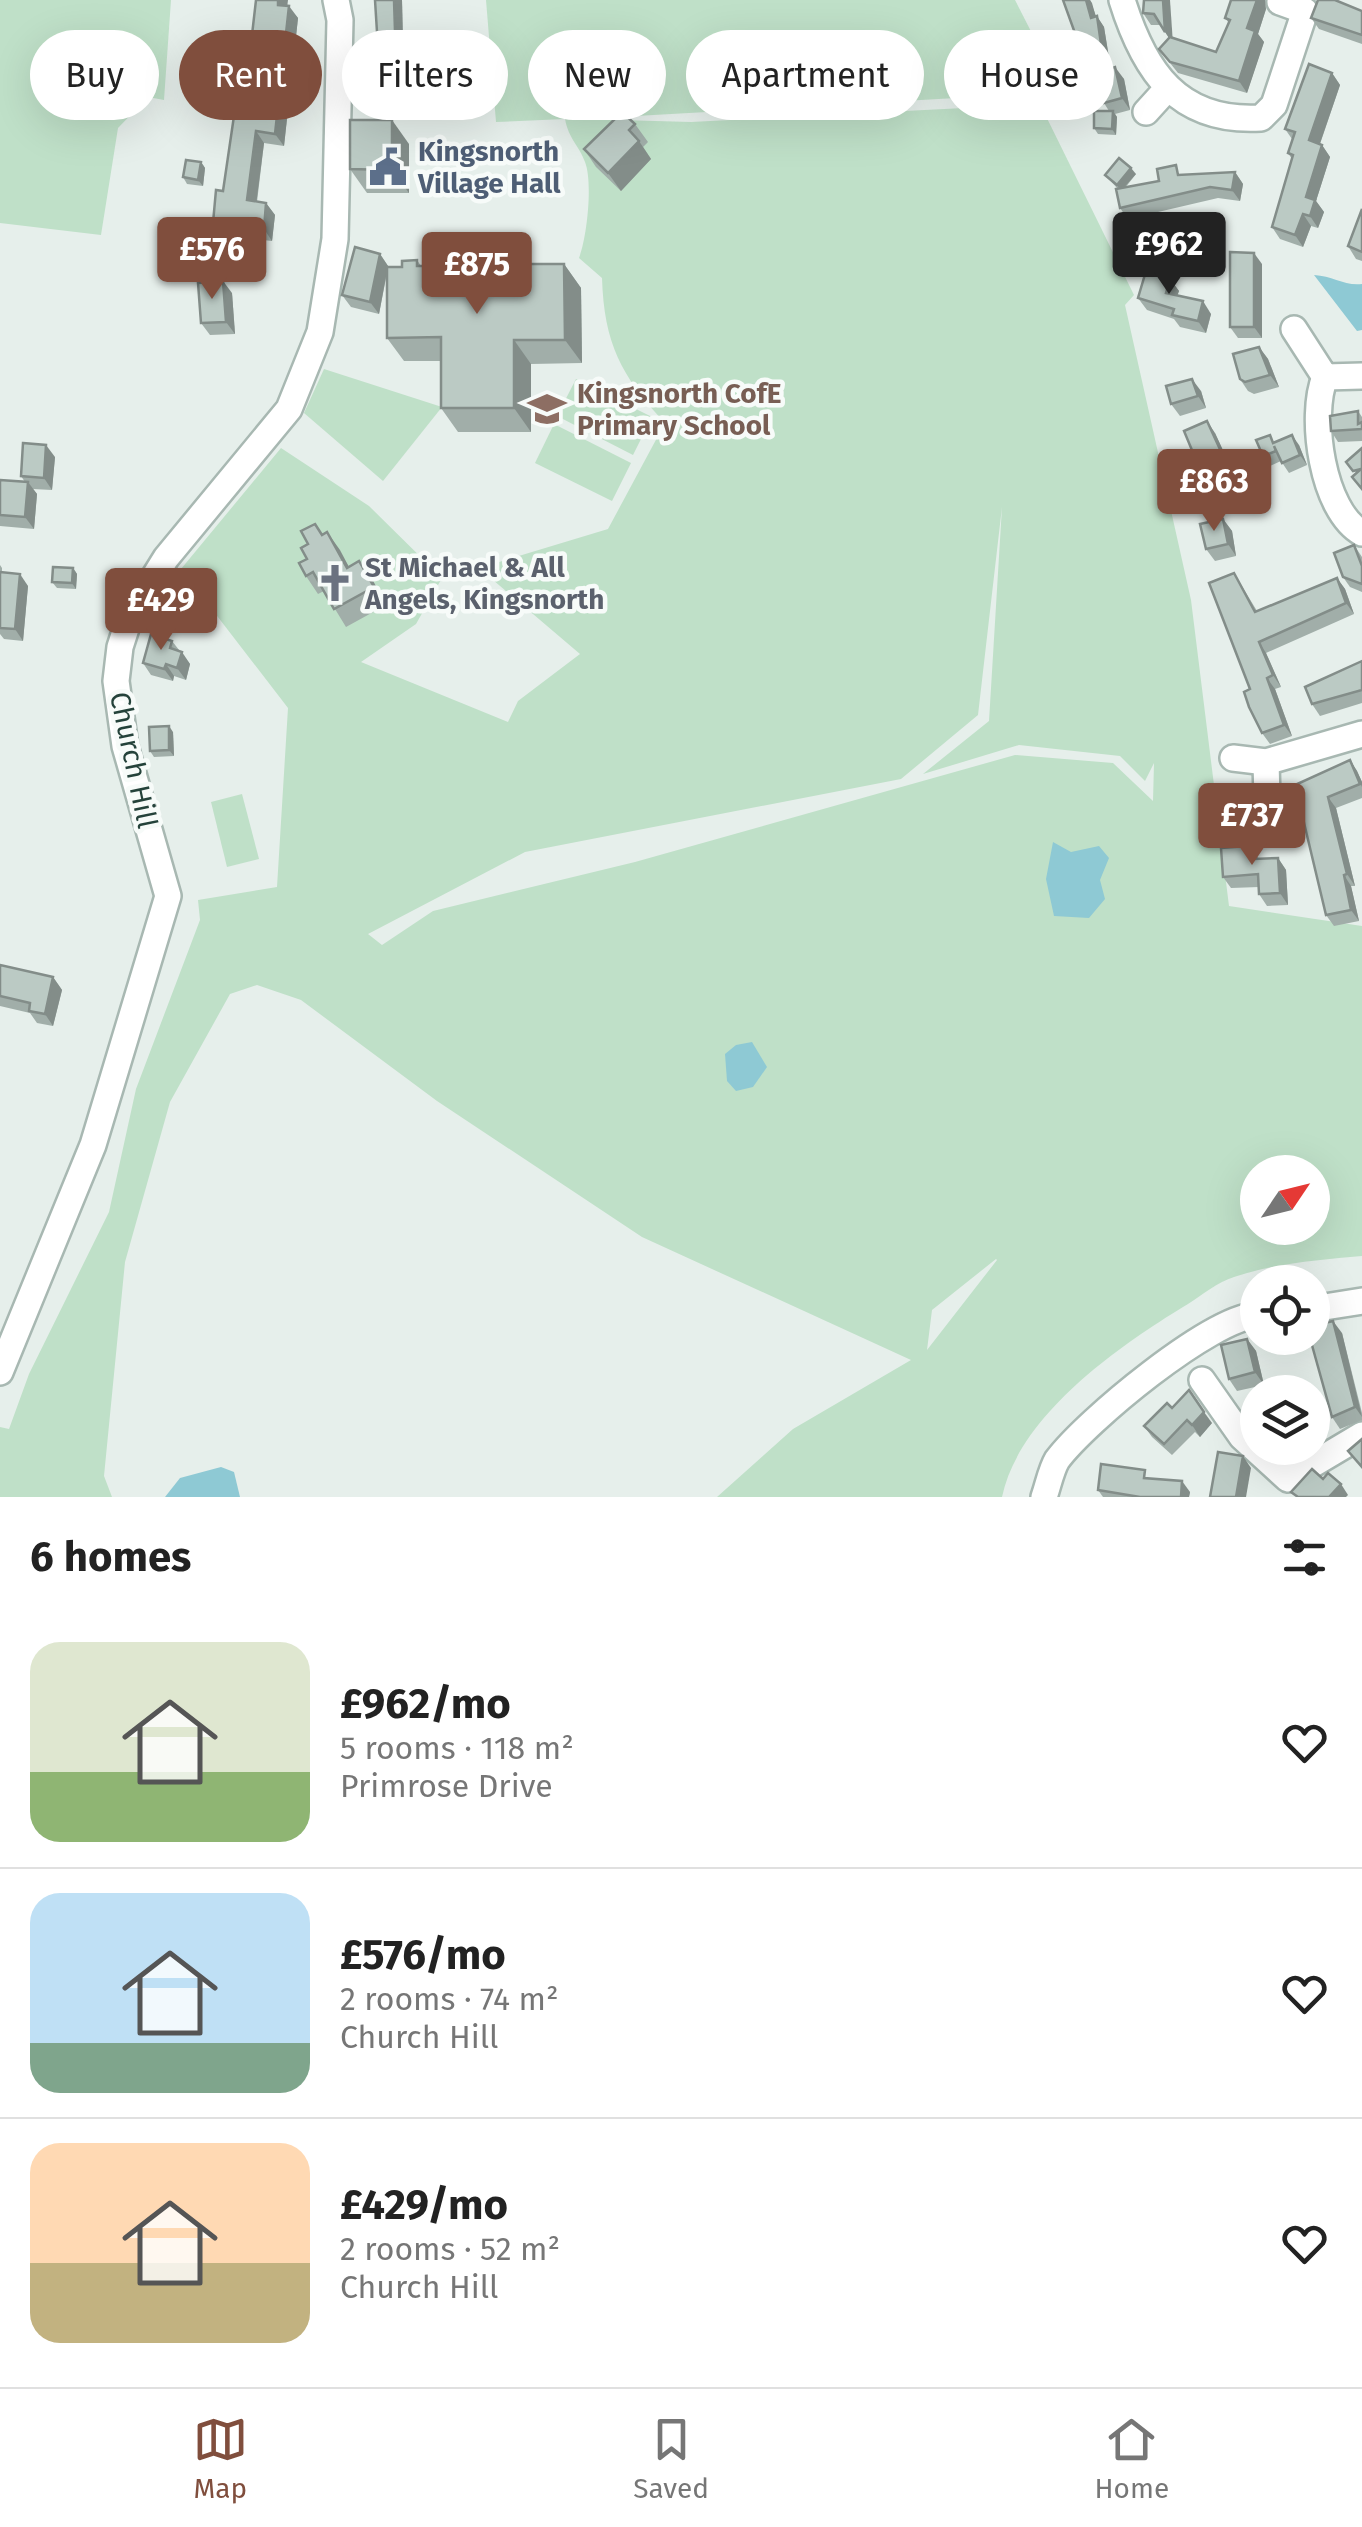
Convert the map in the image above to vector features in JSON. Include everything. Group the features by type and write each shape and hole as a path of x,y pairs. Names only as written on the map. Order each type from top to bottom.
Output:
{"street":[{"name":"Church Hill","path":"0,1372 93,1145 168,896 125,746 116,681 120,647 130,616 166,558 289,408 320,332 334,238 340,20 336,0"},
{"path":"1122,0 1140,50 1166,90 1206,110 1242,119 1261,118 1274,105 1305,10 1280,2"},
{"path":"1146,112 1166,90"},
{"path":"1294,330 1325,376"},
{"path":"1325,376 1362,376"},
{"path":"1325,376 1317,396 1316,427 1336,502 1352,528 1362,533"},
{"path":"1234,758 1266,762 1362,734"},
{"path":"1266,762 1267,799"},
{"path":"1044,1497 1056,1462 1095,1423 1161,1366 1240,1318"},
{"path":"1202,1380 1285,1488 1362,1435"}],"green space":[{"path":"0,0 171,0 164,100 159,99 159,30 30,30 30,120 126,120 118,128 101,235 0,223"},
{"path":"486,0 1015,0 1030,30 944,30 944,99 924,100 924,30 686,30 686,113 666,114 666,30 528,30 528,120 542,120 496,122 508,120 508,30 488,30"},
{"path":"944,109 944,120 1048,120 1134,295 1125,305 1191,600 1229,906 1362,926 1362,1256 1282,1265 1240,1265 1240,1275 1216,1285 1161,1321 1076,1385 1029,1438 1012,1467 1002,1497 717,1497 793,1429 911,1360 642,1237 437,1101 301,1000 257,985 230,994 170,1102 125,1262 104,1476 112,1497 0,1497 0,1427 9,1429 29,1374 109,1212 136,1089 200,920 198,900 277,887 288,708 181,569 281,448 369,506 442,578 416,624 361,662 508,722 518,701 580,654 479,568 608,529 665,423 626,374 606,321 602,278 579,258 587,224 589,183 585,162 565,120 924,120 924,110","holes":["1002,507 989,721 923,774 1019,745 1120,756 1145,781 1154,763 1153,801 1113,763 1015,755 635,862 433,911 382,945 368,934 525,852 901,779 978,715","997,1260 927,1350 932,1310"]},
{"path":"324,369 442,407 383,481 304,413"},
{"path":"576,379 652,417 633,455 557,416"},
{"path":"554,424 631,463 612,501 535,463"},
{"path":"242,794 259,859 227,867 211,802"}],"water":[{"path":"1314,275 1362,284 1362,330 1357,331"},
{"path":"1053,842 1071,852 1099,846 1109,858 1100,880 1105,899 1089,918 1054,916 1046,879"},
{"path":"752,1042 767,1067 753,1087 736,1091 727,1081 725,1054 736,1045"},
{"path":"221,1467 234,1472 240,1497 165,1497 180,1478"}],"building":[{"path":"256,0 278,0 278,5 289,6 286,30 253,30"},
{"path":"375,0 394,0 395,30 377,30"},
{"path":"1063,0 1086,0 1091,18 1097,16 1099,30 1074,30"},
{"path":"1144,0 1163,0 1165,32 1154,14 1143,13"},
{"path":"1231,0 1257,0 1247,28 1255,31 1239,81 1170,62 1159,49 1170,37 1216,52 1230,20 1225,18"},
{"path":"1318,0 1335,0 1362,11 1362,35 1311,18"},
{"path":"1309,64 1332,73 1309,140 1322,145 1306,197 1315,200 1310,216 1303,214 1295,235 1272,227 1293,155 1288,153 1295,132 1285,129"},
{"path":"1114,67 1122,98 1114,100"},
{"path":"233,120 277,120 275,134 256,131 247,200 266,203 264,229 213,223 216,190 223,191"},
{"path":"350,120 392,120 392,170 350,169"},
{"path":"614,120 631,120 635,124 629,130 639,141 608,173 584,149"},
{"path":"1094,120 1112,120 1112,129 1094,128"},
{"path":"1119,158 1131,168 1117,185 1105,175"},
{"path":"186,160 201,162 198,180 183,177"},
{"path":"1176,165 1178,175 1235,172 1232,190 1210,187 1120,208 1116,189 1159,181 1157,169"},
{"path":"1362,209 1362,252 1348,246"},
{"path":"459,237 503,237 503,264 564,264 565,340 514,340 514,408 441,408 441,337 387,338 387,267 402,267 402,261 417,260 417,266 459,266"},
{"path":"355,247 380,254 370,302 342,295"},
{"path":"1230,252 1254,253 1254,327 1230,327"},
{"path":"1146,271 1170,279 1166,293 1203,301 1198,321 1172,315 1174,309 1138,298"},
{"path":"223,281 226,322 201,323 198,283"},
{"path":"1259,347 1270,375 1245,382 1240,379 1233,354"},
{"path":"1192,379 1198,396 1171,404 1166,386"},
{"path":"1358,411 1362,429 1331,431 1330,416"},
{"path":"1207,421 1224,458 1232,454 1243,477 1220,489 1201,452 1194,455 1184,431"},
{"path":"1270,435 1273,443 1292,435 1300,455 1282,463 1274,446 1276,451 1263,456 1256,440"},
{"path":"23,443 46,445 44,478 21,476"},
{"path":"1362,448 1362,489 1352,477 1361,469 1353,471 1346,462"},
{"path":"0,480 28,482 25,517 0,515"},
{"path":"1223,519 1228,544 1206,549 1200,524"},
{"name":"St Michael & All Angels, Kingsnorth","path":"315,524 322,535 327,532 347,568 359,561 374,587 334,609 313,572 306,576 299,563 307,559 301,548 308,544 301,531"},
{"path":"1354,545 1362,566 1362,584 1343,577 1334,553"},
{"path":"53,567 73,568 72,583 52,582"},
{"path":"0,572 20,574 15,629 0,628"},
{"path":"1234,573 1255,612 1337,578 1346,603 1259,642 1273,675 1267,678 1284,725 1262,733 1249,707 1244,692 1250,689 1209,583"},
{"path":"151,634 172,641 170,648 182,652 177,668 143,663"},
{"path":"1362,661 1362,690 1312,704 1305,687"},
{"path":"169,726 169,750 150,751 149,727"},
{"path":"1350,760 1360,784 1328,797 1347,874 1344,875 1351,910 1326,915 1295,785"},
{"path":"1247,846 1253,850 1254,859 1278,858 1280,893 1259,894 1258,874 1223,877 1221,848"},
{"path":"0,965 53,977 45,1014 29,1011 30,1003 0,996"},
{"path":"1333,1321 1355,1407 1332,1417 1330,1375 1320,1375 1315,1355 1330,1355"},
{"path":"1240,1341 1240,1355 1251,1355 1255,1372 1229,1379 1221,1345"},
{"path":"1189,1390 1204,1412 1192,1425 1187,1420 1164,1444 1144,1426 1167,1403 1172,1408"},
{"path":"1362,1439 1362,1467 1348,1451"},
{"path":"1218,1452 1240,1456 1236,1497 1210,1497"},
{"path":"1101,1464 1145,1470 1144,1478 1182,1481 1181,1497 1140,1497 1098,1490"},
{"path":"1312,1469 1323,1479 1328,1473 1341,1484 1329,1497 1298,1497 1291,1492"}],"place":[{"name":"Kingsnorth Village Hall","path":"388,167"},
{"name":"Kingsnorth CofE Primary School","path":"547,409"},
{"name":"St Michael & All Angels, Kingsnorth","path":"335,583"}]}
